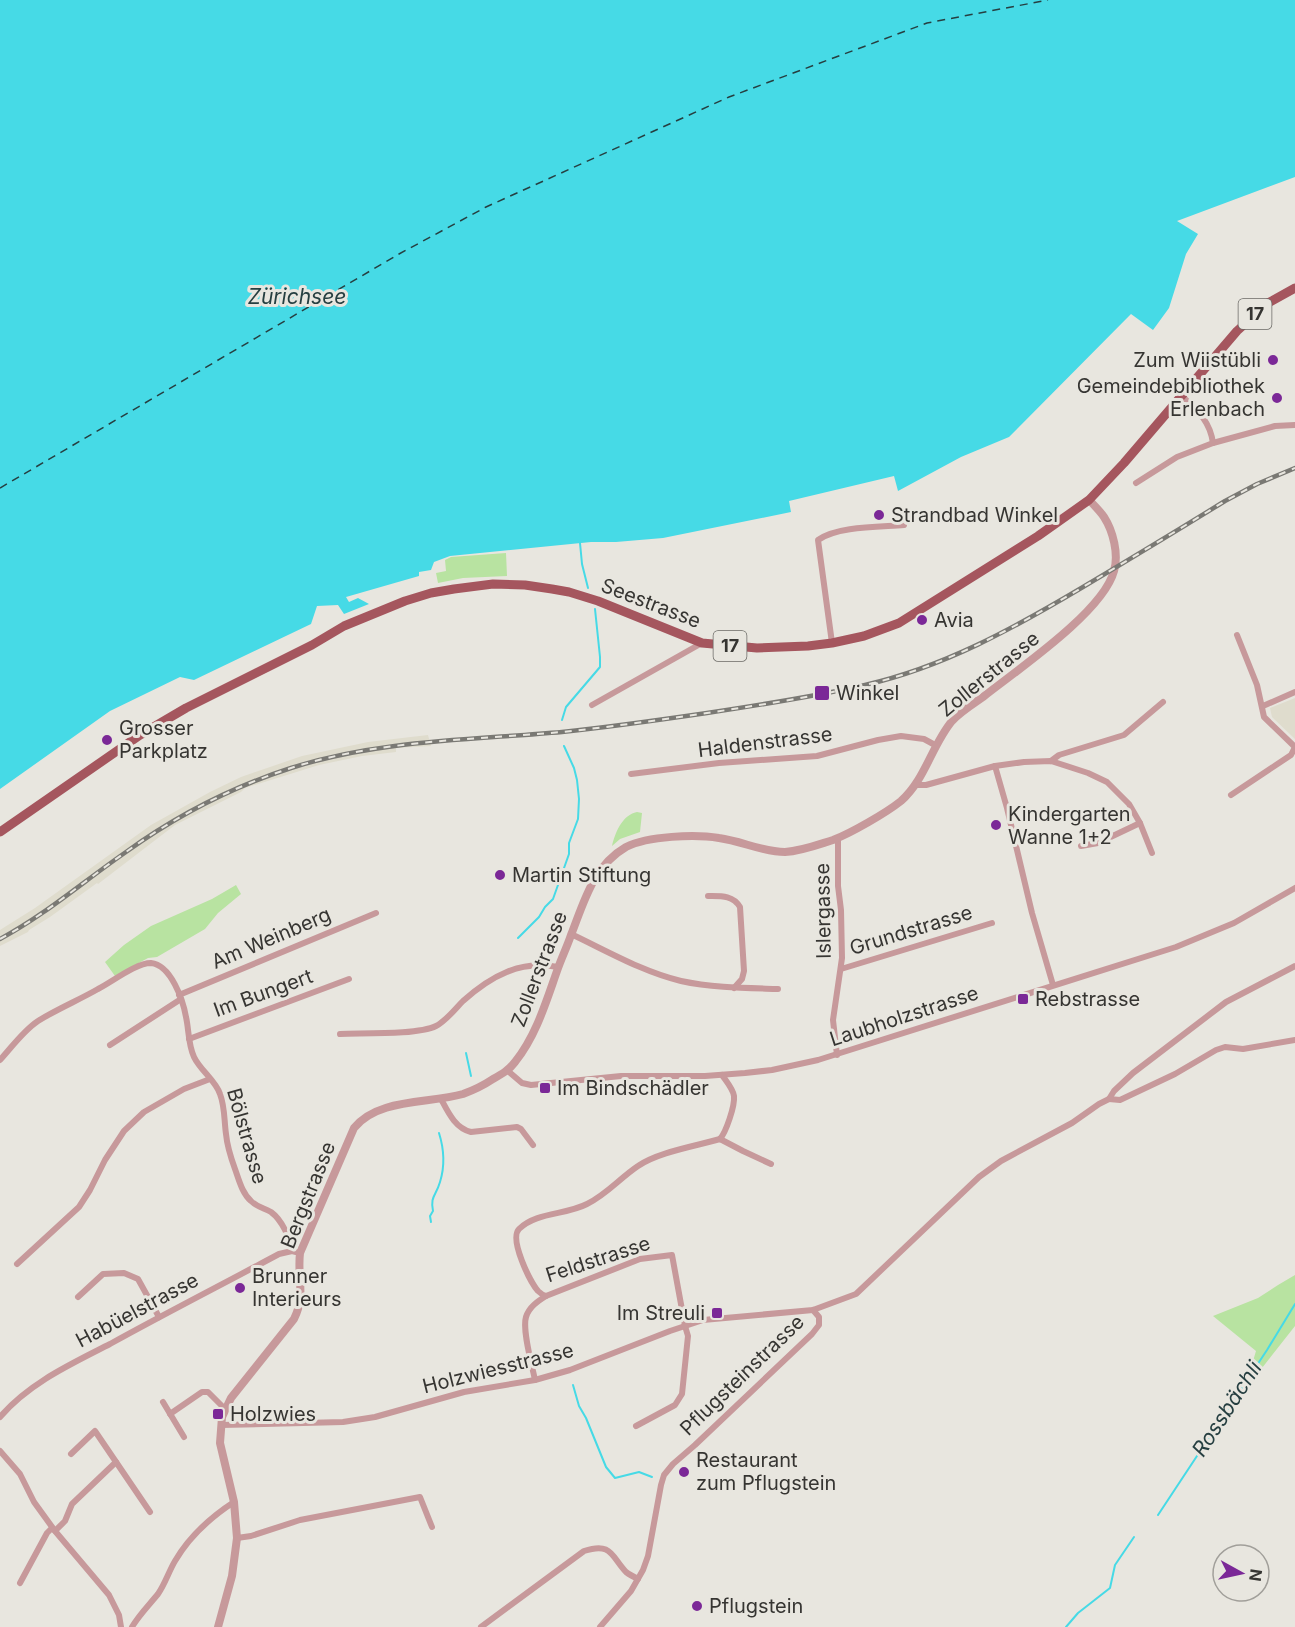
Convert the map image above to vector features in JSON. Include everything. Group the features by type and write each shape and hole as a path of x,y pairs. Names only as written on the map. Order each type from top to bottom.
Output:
{"main road":[{"name":"Seestrasse","path":"0,832 140,735 186,708 312,645 344,626 416,597 493,584 552,589 597,601 702,643 757,648 832,643 864,636 898,623 1038,536 1089,500 1237,331 1269,303 1295,288"}],"street":[{"path":"1182,396 1200,413 1212,430 1214,443"},
{"path":"1136,483 1177,456 1275,426 1295,425"},
{"name":"Zollerstrasse","path":"437,1099 464,1094 508,1071 516,1061 542,1014 592,881 608,859 628,846 656,839 689,835 720,838 765,850 784,852 804,849 838,838 890,810 904,798 915,785 935,745 953,720 1059,638 1110,583 1115,569 1115,550 1111,534 1104,517 1089,500"},
{"path":"832,643 818,540 825,535 855,529 904,525"},
{"path":"1231,795 1291,755 1295,747 1264,717 1257,685 1237,635"},
{"path":"592,705 702,643"},
{"path":"1263,705 1295,692"},
{"path":"1051,761 1059,756 1124,735 1163,702"},
{"name":"Haldenstrasse","path":"631,774 719,763 817,756 901,736 924,739 935,745"},
{"path":"915,785 926,785 995,766 1051,761 1107,782 1129,804 1140,823 1152,853"},
{"path":"995,766 1053,986"},
{"path":"1081,846 1098,843 1140,823"},
{"name":"Islergasse","path":"837,1055 832,1020 842,958 838,838"},
{"name":"Laubholzstrasse","path":"508,1071 522,1083 531,1085 621,1076 722,1075 772,1070 837,1055 1208,935 1234,923 1295,888"},
{"path":"708,896 727,896 736,900 740,907 744,971 742,979 734,988"},
{"name":"Am Weinberg","path":"110,1045 180,997 376,913"},
{"name":"Grundstrasse","path":"841,969 992,922"},
{"path":"572,934 649,972 682,981 734,988 778,989"},
{"name":"Bölstrasse","path":"0,1060 37,1022 140,965 151,963 161,966 170,975 180,997 187,1018 194,1057 220,1091 224,1106 226,1137 243,1190 251,1202 276,1217 296,1252"},
{"path":"340,1034 413,1031 430,1028 438,1025 489,980 504,972 547,965 558,968"},
{"name":"Pflugsteinstrasse","path":"1109,1099 1114,1090 1133,1073 1226,1002 1295,966"},
{"name":"Im Bungert","path":"189,1039 349,979"},
{"name":"Pflugsteinstrasse","path":"600,1627 631,1591 643,1570 648,1556 662,1481 669,1468 812,1334 819,1325 819,1317 813,1310 856,1294 979,1177 1001,1161 1072,1123 1099,1104 1109,1099 1120,1100 1225,1047 1243,1049 1295,1040"},
{"path":"722,1075 734,1096 724,1134 720,1139 771,1164"},
{"path":"17,1263 79,1207 124,1131 144,1112 184,1089 210,1079"},
{"path":"437,1099 452,1119 466,1131 517,1127 533,1145"},
{"name":"Bergstrasse","path":"218,1627 232,1576 237,1538 234,1502 220,1443 225,1409 298,1311 301,1296 296,1252 354,1128 361,1120 382,1108 437,1099"},
{"name":"Feldstrasse","path":"685,1326 672,1255 640,1259 546,1296 539,1293 515,1240 518,1230 535,1219 572,1210 589,1203 612,1188 639,1165 655,1157 720,1139"},
{"name":"Habüelstrasse","path":"0,1417 21,1396 43,1380 279,1254 296,1252"},
{"path":"78,1297 103,1274 124,1273 138,1279 159,1317"},
{"path":"534,1380 525,1328 526,1316 533,1305 546,1296"},
{"name":"Holzwiesstrasse","path":"221,1425 359,1420 464,1392 534,1380 570,1370 670,1331 712,1319 813,1310"},
{"path":"636,1426 675,1405 682,1394 688,1336 685,1326"},
{"path":"170,1414 202,1392 208,1392 225,1409"},
{"path":"163,1401 184,1437"},
{"path":"71,1454 95,1431 150,1512"},
{"path":"0,1450 20,1474 34,1502 54,1529 109,1595 119,1615 121,1627"},
{"path":"20,1583 47,1533 65,1521 72,1504 116,1462"},
{"path":"237,1538 251,1536 300,1520 420,1497 432,1527"},
{"path":"132,1627 140,1614 159,1593 176,1560 192,1538 215,1514 234,1502"},
{"path":"481,1627 584,1551 594,1548 604,1548 610,1552 626,1571 638,1580"}],"shaded area":[{"path":"1295,698 1295,739 1272,717 1270,708"},
{"path":"428,735 431,746 396,748 396,752 319,765 245,788 175,825 98,884 28,932 0,946 0,930 35,908 151,825 210,792 241,777 302,756 368,742"}],"green space":[{"path":"506,553 507,576 463,578 438,583 436,573 446,571 445,560 451,557"},
{"path":"637,812 642,813 640,832 620,839 612,846 617,830 623,821"},
{"path":"236,885 241,894 218,913 205,929 157,957 148,958 115,976 105,962 151,926 212,899"},
{"path":"1295,1275 1295,1326 1244,1391 1256,1351 1213,1316 1258,1298"}],"water":[{"name":"Zürichsee","path":"0,0 1295,0 1295,177 1177,221 1198,234 1186,254 1169,308 1153,330 1131,314 1009,437 961,457 898,491 894,476 789,501 791,512 663,538 591,542 450,556 434,562 431,570 419,572 419,576 346,597 349,602 358,598 369,604 344,614 338,605 317,606 311,624 194,680 180,677 110,711 0,789"}],"waterway":[{"path":"580,543 588,588"},
{"path":"562,720 566,707 600,667 595,609"},
{"path":"518,938 553,899 569,854 569,843 578,819 577,780 564,746"},
{"path":"466,1053 471,1076"},
{"path":"431,1222 433,1199 443,1170 443,1151 439,1133"},
{"name":"Rossbächli","path":"1158,1515 1295,1304"},
{"path":"573,1385 579,1406 606,1467 615,1478 639,1472 652,1477"},
{"path":"1066,1627 1078,1613 1110,1588 1115,1565 1134,1537"}],"ferry route":[{"path":"0,488 399,254 486,207 729,97 927,23 1048,0"}],"railway":[{"path":"0,939 49,909 165,826 247,784 324,759 391,746 562,732 653,721 806,697 894,677 950,657 1005,631 1083,587 1225,501 1295,468"}],"place":[{"name":"Zum Wiistübli","path":"1273,360"},
{"name":"Gemeindebibliothek Erlenbach","path":"1277,398"},
{"name":"Strandbad Winkel","path":"879,515"},
{"name":"Avia","path":"922,620"},
{"name":"Winkel","path":"822,693"},
{"name":"Grosser Parkplatz","path":"107,740"},
{"name":"Kindergarten Wanne 1+2","path":"996,825"},
{"name":"Martin Stiftung","path":"500,875"},
{"name":"Rebstrasse","path":"1023,999"},
{"name":"Im Bindschädler","path":"545,1088"},
{"name":"Brunner Interieurs","path":"240,1288"},
{"name":"Im Streuli","path":"717,1313"},
{"name":"Holzwies","path":"218,1414"},
{"name":"Restaurant zum Pflugstein","path":"684,1472"},
{"name":"Pflugstein","path":"697,1606"}]}
